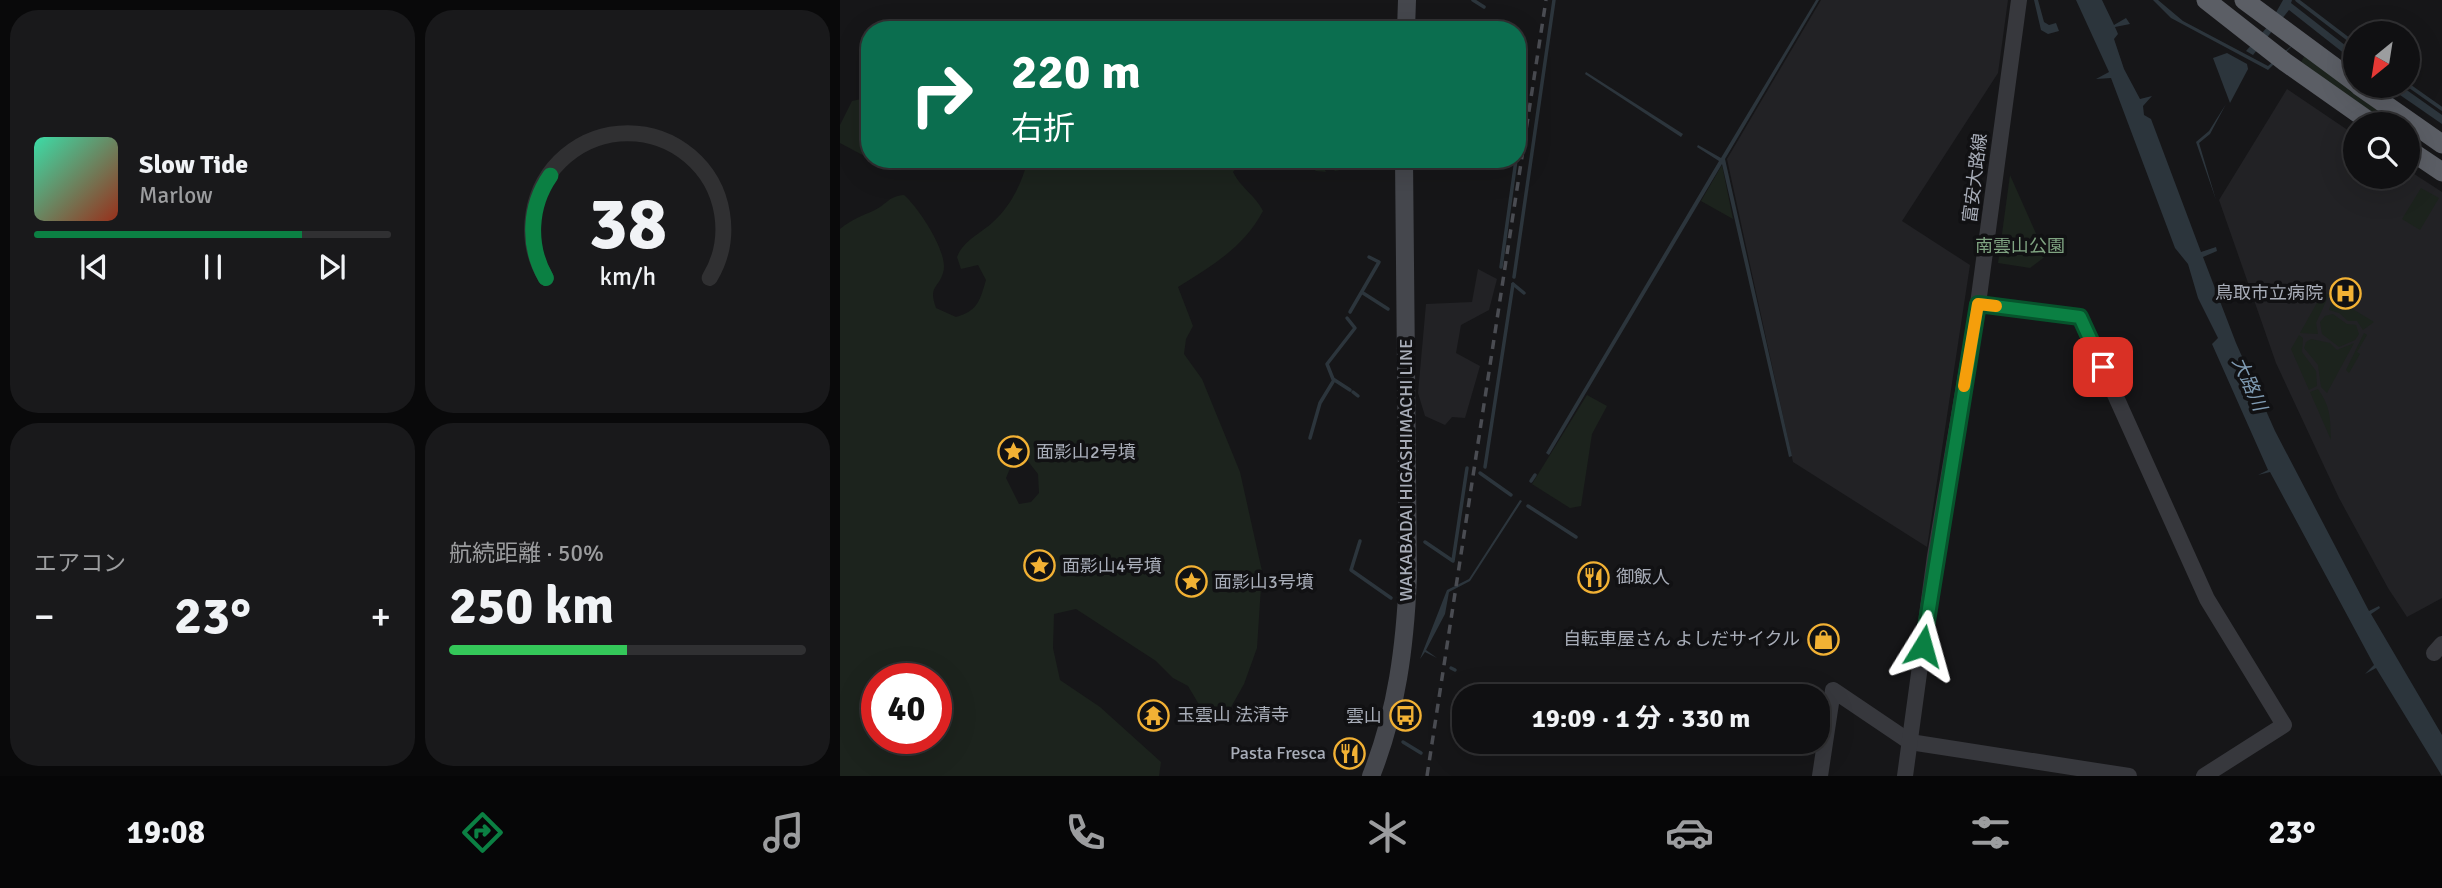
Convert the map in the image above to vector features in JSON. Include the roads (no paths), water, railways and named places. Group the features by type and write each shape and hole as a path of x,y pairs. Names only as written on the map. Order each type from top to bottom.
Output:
{"highway":[{"path":"2206,0 2356,112"},
{"path":"2245,0 2343,74"},
{"path":"2376,98 2442,144"},
{"path":"2420,157 2442,172"}],"main road":[{"path":"1406,21 1407,0"},
{"name":"WAKABADAI HIGASHIMACHI LINE","path":"1371,776 1388,728 1399,682 1406,624 1404,168"}],"street":[{"name":"富安大路線","path":"1905,776 1935,556 1978,304 2019,0"},
{"path":"1978,304 2080,317 2207,599 2284,725 2204,776"},
{"path":"1820,776 1833,690 1910,742 2129,776"}],"water":[{"path":"1816,0 1819,0 1725,159 1792,456 1789,457 1722,164 1549,455 1546,453 1719,161 1697,147 1698,145 1721,158"},
{"path":"2034,0 2038,0 2044,22 2049,25 2056,23 2059,31 2048,34 2041,30"},
{"name":"大路川","path":"2076,0 2102,0 2114,25 2126,18 2130,24 2115,27 2118,34 2114,39 2124,69 2140,99 2152,96 2143,106 2144,115 2151,119 2201,252 2216,247 2217,251 2203,257 2236,343 2275,431 2369,611 2379,606 2380,608 2371,614 2442,735 2442,776 2376,668 2365,674 2374,665 2270,472 2258,475 2268,470 2212,344 2218,338 2198,298 2188,264 2175,248 2111,78 2096,79 2109,72"},
{"path":"2153,0 2158,0 2183,21 2268,66 2296,42 2268,70 2171,18"},
{"path":"2283,0 2292,0 2291,3 2343,44 2343,53 2289,10 2253,55 2246,51 2269,25"},
{"path":"2227,53 2247,64 2248,69 2230,103 2213,58"},
{"path":"1586,72 1683,134 1681,137 1585,74"},
{"path":"2404,98 2418,98 2442,115 2442,124"},
{"path":"2226,104 2210,134 2199,143 2216,200 2196,142 2209,131"},
{"path":"1520,500 1522,501 1470,581 1449,592 1445,614 1426,650 1437,658 1425,652 1420,659 1447,590 1469,579"}],"waterway":[{"path":"1473,0 1484,7"},
{"path":"1514,277 1554,0"},
{"path":"2297,0 2343,35"},
{"path":"2420,93 2442,109"},
{"path":"1501,267 1515,168"},
{"path":"1350,312 1379,262 1369,257"},
{"path":"1513,284 1524,293"},
{"path":"1485,467 1513,284"},
{"path":"1363,293 1388,309"},
{"path":"1347,318 1355,328 1327,364 1333,379 1350,390"},
{"path":"1310,438 1320,403 1334,380"},
{"path":"1353,392 1358,396"},
{"path":"1425,542 1453,561 1467,468"},
{"path":"1480,473 1511,495"},
{"path":"1531,481 1535,475"},
{"path":"1528,506 1576,537"},
{"path":"1360,541 1351,570 1391,598"},
{"path":"1451,668 1455,670"},
{"path":"1403,742 1421,753"}],"railway":[{"path":"1526,130 1546,0"},
{"path":"1427,776 1520,168"}],"place":[{"name":"鳥取市立病院","path":"2346,293"},
{"name":"面影山2号墳","path":"1013,452"},
{"name":"面影山4号墳","path":"1039,566"},
{"name":"御飯人","path":"1593,577"},
{"name":"面影山3号墳","path":"1191,582"},
{"name":"自転車屋さん よしだサイクル","path":"1823,639"},
{"name":"玉雲山 法清寺","path":"1154,715"},
{"name":"雲山","path":"1405,716"},
{"name":"Pasta Fresca","path":"1349,753"}],"park label":[{"name":"南雲山公園","path":"2020,246"}]}
